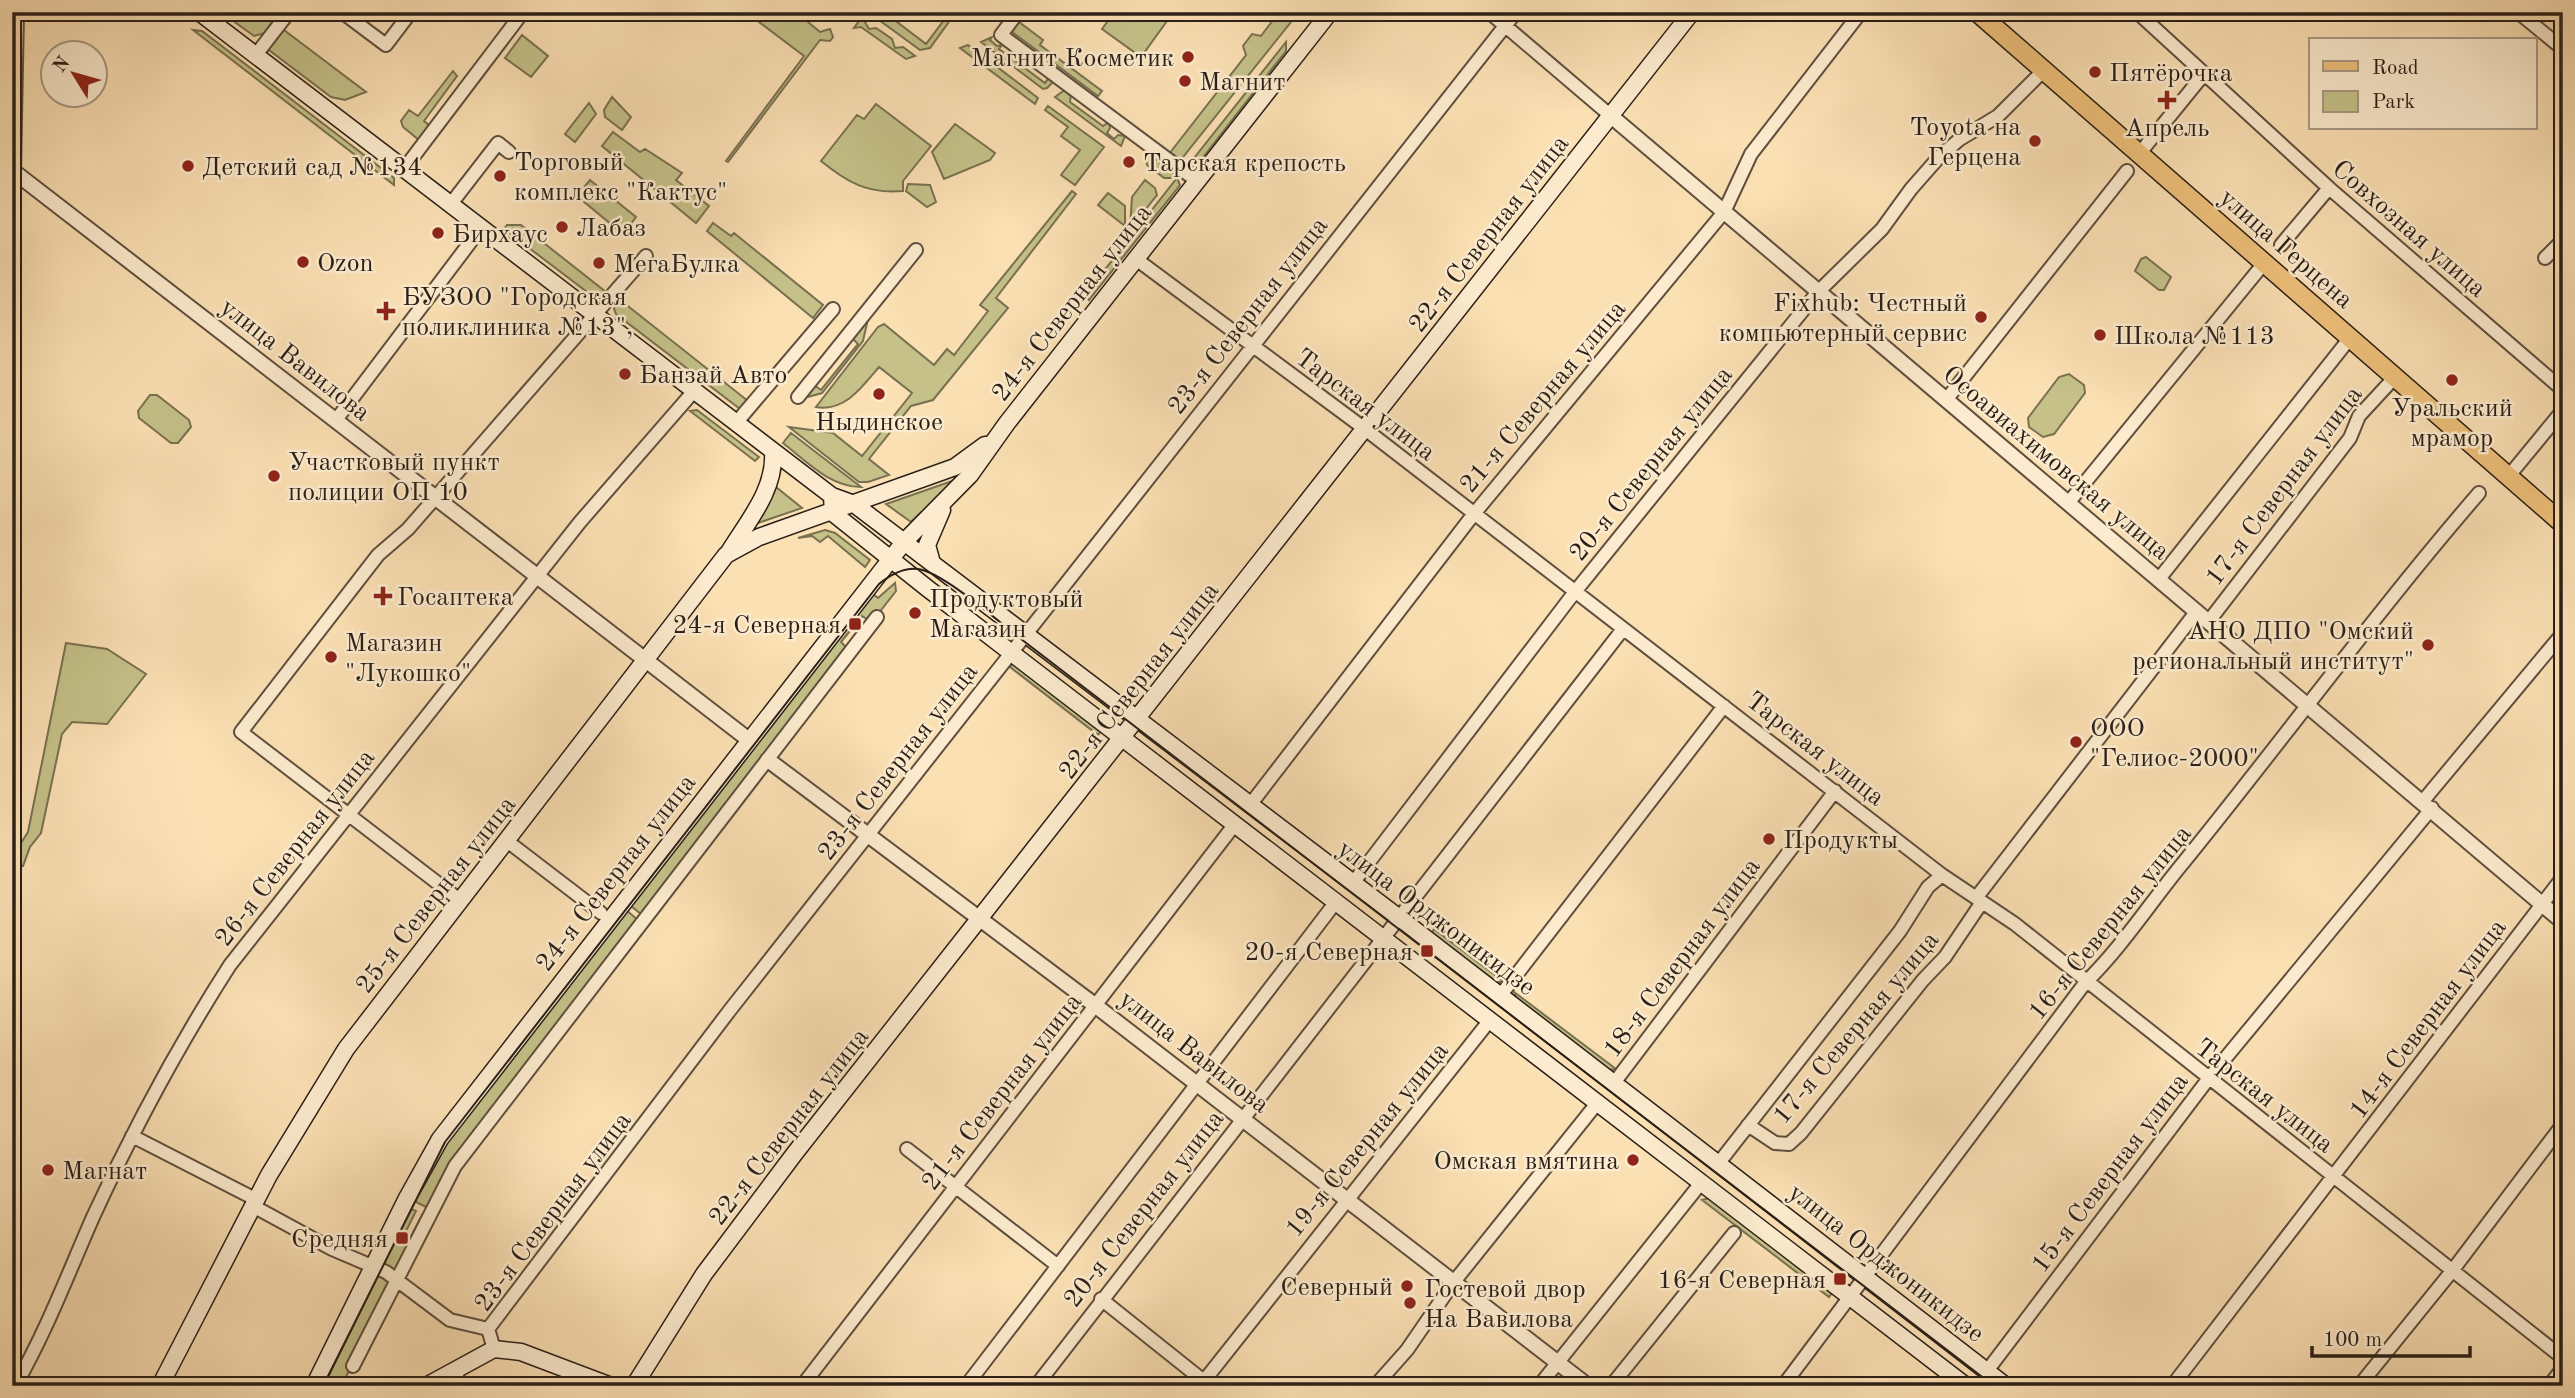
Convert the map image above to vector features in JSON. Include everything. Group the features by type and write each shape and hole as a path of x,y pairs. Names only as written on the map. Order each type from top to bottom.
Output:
{"main road":[{"name":"улица Орджоникидзе","path":"199,12 832,496 854,505 1138,719 1867,1276 2006,1386"},
{"name":"24-я Северная улица","path":"314,1386 440,1139 904,542 982,461 1007,424 1330,12"},
{"name":"22-я Северная улица","path":"634,1386 712,1263 795,1153 1124,738 1692,12"},
{"name":"улица Герцена","path":"1977,12 2563,524"},
{"name":"24-я Северная улица","path":"833,513 955,467 975,454 1007,424"},
{"path":"726,555 769,486 774,469 774,451"},
{"path":"832,496 833,513"},
{"path":"932,563 927,552 928,537 946,501"},
{"name":"улица Орджоникидзе","path":"833,513 1381,939 1598,1102 1966,1386"},
{"name":"25-я Северная улица","path":"160,1386 255,1203 346,1049 726,555 759,537 833,513"},
{"path":"426,1386 458,1378 483,1352 494,1349 521,1352 611,1386"}],"street":[{"path":"12,179 16,12"},
{"path":"256,56 289,12"},
{"path":"342,12 386,45 411,12"},
{"path":"404,169 523,12"},
{"path":"1018,12 1001,35 1197,181"},
{"name":"Осоавиахимовская улица","path":"1489,12 1817,293 2428,804 2563,922"},
{"name":"23-я Северная улица","path":"494,1349 488,1329 867,836 1250,346 1516,12"},
{"name":"21-я Северная улица","path":"1250,805 1473,515 1724,212 1751,154 1861,12"},
{"name":"Совхозная улица","path":"2137,12 2329,188 2563,390"},
{"path":"2518,12 2563,49"},
{"name":"20-я Северная улица","path":"1353,883 1574,593 1817,293 1881,229 1940,156 1960,139 1998,117 2043,71"},
{"path":"2140,154 2204,74"},
{"path":"450,205 498,143 509,152"},
{"path":"1946,400 2127,170"},
{"name":"улица Вавилова","path":"13,171 749,740"},
{"path":"2281,245 2329,188"},
{"path":"336,420 481,228"},
{"path":"2545,258 2563,240"},
{"path":"798,397 916,250"},
{"path":"461,901 242,732 378,555 408,529 646,256"},
{"name":"Тарская улица","path":"1136,260 1365,429 1574,593 1942,875 1979,900 2563,1358"},
{"path":"2069,502 2265,262"},
{"path":"736,423 833,309"},
{"name":"17-я Северная улица","path":"2159,579 2350,338"},
{"name":"17-я Северная улица","path":"2209,621 2350,438 2359,416 2395,377"},
{"name":"26-я Северная улица","path":"15,1386 36,1351 132,1136 180,1043 230,965 537,576 694,391"},
{"path":"2508,477 2563,410"},
{"name":"16-я Северная улица","path":"1783,1386 2085,983 2107,961 2426,554 2479,493"},
{"name":"17-я Северная улица","path":"1748,1125 1775,1143 1789,1144 1801,1133 1923,980 1945,957 1979,900 2197,611"},
{"name":"24-я Северная улица","path":"354,1366 455,1166 877,617"},
{"name":"20-я Северная улица","path":"1036,1386 1623,629"},
{"name":"15-я Северная улица","path":"1987,1371 2209,1079 2563,633"},
{"path":"1500,996 1724,706"},
{"name":"улица Вавилова","path":"768,760 1097,1006 1588,1386"},
{"name":"18-я Северная улица","path":"1614,1083 1835,791"},
{"name":"21-я Северная улица","path":"802,1386 954,1185 1097,1006 1235,824"},
{"path":"508,841 601,913"},
{"name":"17-я Северная улица","path":"1718,1164 1900,931 1928,887 1942,875"},
{"name":"14-я Северная улица","path":"2172,1386 2334,1179 2563,877"},
{"name":"20-я Северная улица","path":"966,1386 1335,903"},
{"name":"19-я Северная улица","path":"1205,1384 1346,1199 1490,1020"},
{"path":"1375,1386 1407,1350 1453,1283 1598,1102"},
{"path":"2359,1386 2452,1271 2563,1124"},
{"path":"132,1136 255,1203 332,1249 374,1265 450,1320 488,1329"},
{"path":"907,1149 1058,1266"},
{"path":"1539,1386 1702,1183"},
{"path":"1611,1386 1734,1234"},
{"path":"1101,1299 1205,1384"},
{"path":"2549,1386 2563,1368"}],"green space":[{"path":"221,12 264,12 274,20 265,33 254,36"},
{"path":"760,12 796,12 820,32 830,29 833,37 830,41 820,40 728,162 726,161 804,56 759,22"},
{"path":"868,12 884,12 926,44 950,12 956,12 930,48 920,50"},
{"path":"1102,12 1155,12 1167,21 1141,57 1102,29 1110,18"},
{"path":"1279,12 1299,12 1179,162 1169,154 1246,55 1243,46 1252,34 1261,36"},
{"path":"862,17 869,29 876,28 892,39 895,48 903,47 915,56 906,59 861,27 854,28"},
{"path":"1015,19 1043,40 1040,45 1102,91 1098,96 1008,29"},
{"path":"280,27 366,92 345,100 331,97 265,47"},
{"path":"193,30 202,31 394,178 394,185"},
{"path":"522,35 548,56 531,77 505,58"},
{"path":"992,37 990,40 997,46 1002,45 999,49 1045,83 1050,76 1053,82 1043,89 981,42"},
{"path":"1286,42 1286,51 1197,165 1187,167"},
{"path":"968,45 1038,98 1035,104 960,48"},
{"path":"453,71 457,76 424,121 430,126 419,140 403,127 401,121 409,110 418,116"},
{"path":"1066,89 1071,94 1070,102 1103,126 1109,122 1107,133 1114,139 1118,135 1125,136 1121,146 1055,97"},
{"path":"612,97 631,117 622,130 605,117 604,110"},
{"path":"589,103 596,114 575,142 565,134"},
{"path":"876,104 931,146 903,181 903,191 869,189 850,181 821,161 857,115 864,119"},
{"path":"1048,106 1104,147 1075,185 1061,175 1080,150 1061,136 1068,127 1045,110"},
{"path":"955,124 995,153 990,160 944,179 932,152"},
{"path":"613,132 640,152 645,149 682,173 676,180 709,206 696,223 602,146"},
{"path":"1150,153 1175,172 1171,178 1164,178 1147,165 1146,159"},
{"path":"1177,178 1180,185 1089,300 1084,296"},
{"path":"590,180 636,217 623,234 577,196"},
{"path":"1145,180 1155,188 1157,195 1130,229 1132,197"},
{"path":"908,184 930,185 936,202 927,207 906,191"},
{"path":"1072,191 1076,194 996,298 1008,308 933,400 911,406 869,459 889,475 859,482 789,427 833,433 862,456 912,393 879,367 859,390 844,402 826,408 816,407 878,327 884,324 934,365 947,349 954,355 988,311 980,305"},
{"path":"1108,193 1125,206 1125,226 1098,205"},
{"path":"713,223 731,236 734,233 823,305 813,318 707,231"},
{"path":"507,225 521,225 609,297 599,301 504,229"},
{"path":"2146,257 2171,277 2164,290 2159,290 2135,271 2141,259"},
{"path":"619,299 748,401 740,409 616,314 614,309"},
{"path":"868,319 863,341 822,393 804,398 814,385 821,390 858,344 852,338"},
{"path":"2069,374 2084,385 2085,393 2054,434 2043,437 2029,427 2028,418 2059,377"},
{"path":"150,395 157,395 189,420 191,427 178,443 171,443 139,418 138,411"},
{"path":"697,410 759,457 755,461 690,411"},
{"path":"791,433 861,487 839,483 810,465 783,443"},
{"path":"955,480 911,522 886,504"},
{"path":"776,487 802,508 755,524 755,516"},
{"path":"825,530 835,533 870,560 865,567 828,536 820,542 812,536 798,538"},
{"path":"895,583 896,591 878,614 874,611 867,619 862,616 841,642 846,647 641,914 626,902 873,594 878,598"},
{"path":"66,643 107,649 146,674 107,724 72,722 62,734 41,833 30,847 23,866 12,866 12,847 19,846 28,832"},
{"path":"1013,663 1101,731 1098,735 1010,667"},
{"path":"625,909 639,921 430,1209 412,1200 433,1160"},
{"path":"1434,929 1503,981 1495,983 1431,934"},
{"path":"1514,992 1616,1069 1608,1070 1517,1000"},
{"path":"1709,1198 1832,1293 1829,1297 1702,1200"},
{"path":"407,1207 416,1211 401,1241 407,1244 422,1215 426,1217 399,1269 394,1271 382,1261"},
{"path":"379,1276 390,1281 342,1386 321,1386 374,1278"}],"tram line":[{"path":"323,1386 445,1142 879,584 907,569 929,572 971,599 1994,1386"}],"place":[{"name":"Магнит Косметик","path":"1188,57"},
{"name":"Пятёрочка","path":"2095,72"},
{"name":"Магнит","path":"1185,81"},
{"name":"Апрель","path":"2167,100"},
{"name":"Toyota на Герцена","path":"2035,141"},
{"name":"Тарская крепость","path":"1129,162"},
{"name":"Детский сад №134","path":"188,166"},
{"name":"Торговый комплекс \"Кактус\"","path":"500,176"},
{"name":"Лабаз","path":"562,227"},
{"name":"Бирхаус","path":"438,233"},
{"name":"Ozon","path":"303,262"},
{"name":"МегаБулка","path":"599,263"},
{"name":"БУЗОО \"Городская поликлиника №13\",","path":"386,311"},
{"name":"Fixhub: Честный компьютерный сервис","path":"1981,317"},
{"name":"Школа №113","path":"2100,335"},
{"name":"Банзай Авто","path":"625,374"},
{"name":"Уральский мрамор","path":"2452,380"},
{"name":"Ныдинское","path":"879,394"},
{"name":"Участковый пункт полиции ОП 10","path":"274,476"},
{"name":"Госаптека","path":"383,596"},
{"name":"Продуктовый Магазин","path":"915,613"},
{"name":"24-я Северная","path":"855,624"},
{"name":"АНО ДПО \"Омский региональный институт\"","path":"2428,645"},
{"name":"Магазин \"Лукошко\"","path":"331,657"},
{"name":"ООО \"Гелиос-2000\"","path":"2076,742"},
{"name":"Продукты","path":"1769,839"},
{"name":"20-я Северная","path":"1427,951"},
{"name":"Oмская вмятина","path":"1633,1160"},
{"name":"Магнат","path":"48,1170"},
{"name":"Средняя","path":"402,1238"},
{"name":"16-я Северная","path":"1840,1279"},
{"name":"Северный","path":"1407,1286"},
{"name":"Гостевой двор На Вавилова","path":"1410,1303"}]}
